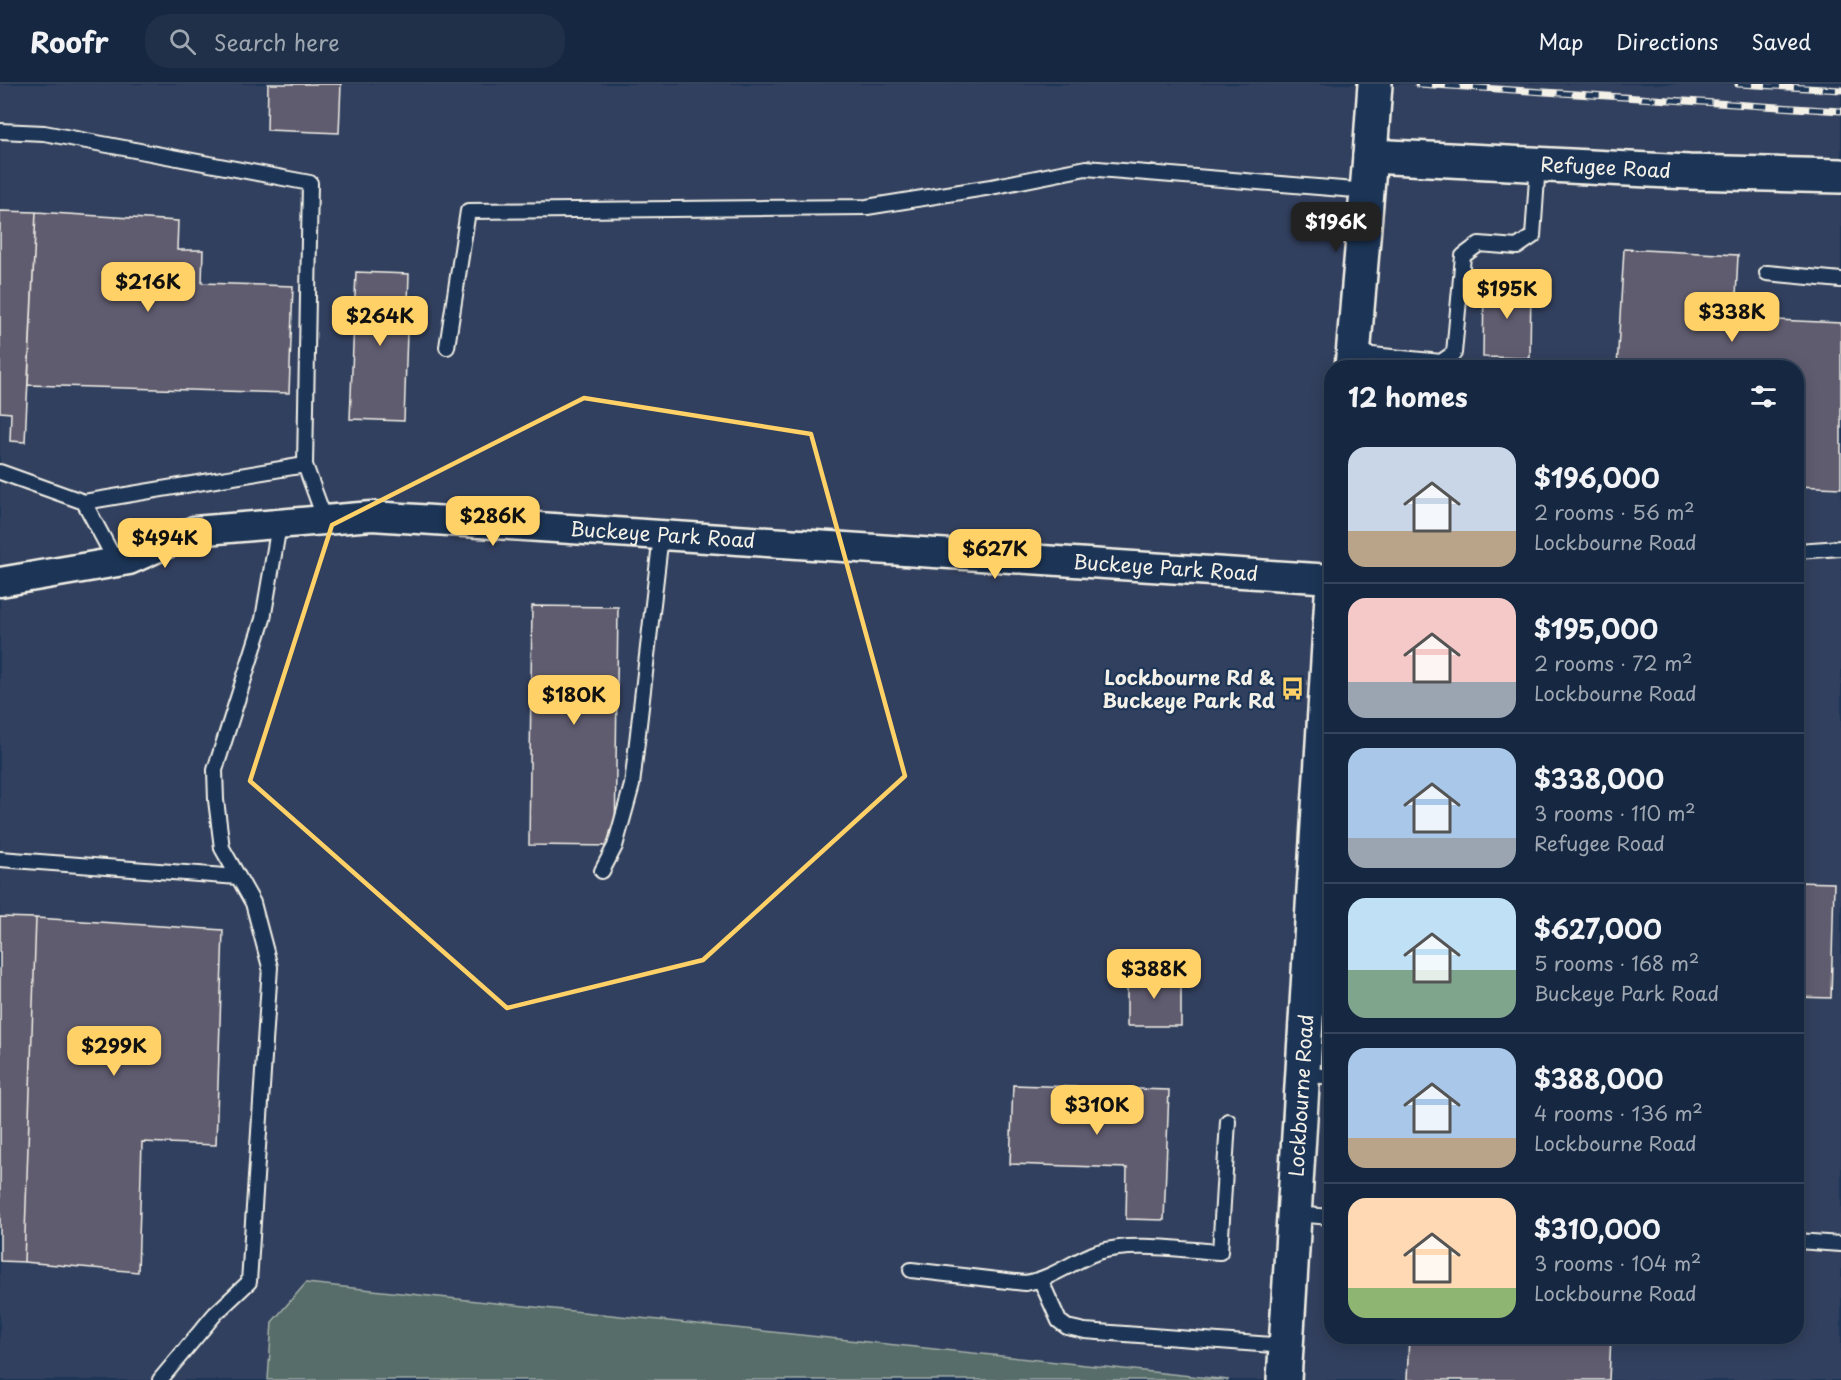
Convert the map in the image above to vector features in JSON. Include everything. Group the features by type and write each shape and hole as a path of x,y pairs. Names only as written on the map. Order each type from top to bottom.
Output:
{"main road":[{"path":"1352,360 1374,84"},
{"name":"Refugee Road","path":"1370,156 1689,172 1841,176"},
{"name":"Lockbourne Road","path":"1284,1380 1293,1214 1317,1076 1324,851"}],"street":[{"name":"Buckeye Park Road","path":"0,582 129,560 194,531 372,516 661,535 1324,598"}],"lane":[{"path":"0,131 44,132 310,183 304,465 325,520"},
{"path":"1444,360 1454,353 1463,256 1479,244 1517,247 1533,236 1538,164"},
{"path":"447,347 468,211 867,207 991,187 1086,168 1367,191"},
{"path":"1767,273 1841,280"},
{"path":"0,472 84,502 304,465"},
{"path":"84,502 116,562"},
{"path":"160,1380 215,1314 249,1282 270,967 253,903 222,848 215,770 262,619 279,525"},
{"path":"602,871 615,846 632,785 661,535"},
{"path":"1804,551 1841,548"},
{"path":"0,859 238,877"},
{"path":"911,1270 1025,1283 1041,1281 1073,1263 1100,1252 1123,1247 1220,1252 1228,1121"},
{"path":"1293,1214 1324,1216"},
{"path":"1804,1241 1841,1244"},
{"path":"1041,1281 1059,1321 1067,1327 1084,1331 1286,1346"}],"highlighted area":[{"path":"584,398 811,434 905,776 703,960 507,1008 250,781 332,525"}],"shaded area":[{"path":"0,84 1841,84 1841,1380 1229,1380 306,1283 272,1322 268,1380 0,1380"}],"green space":[{"path":"306,1283 1229,1380 268,1380 272,1322"}],"building":[{"path":"268,84 341,84 339,133 267,130"},
{"path":"0,211 36,212 25,442 10,441 11,413 0,412"},
{"path":"36,212 178,221 177,250 203,250 202,283 293,286 289,393 28,385"},
{"path":"1624,249 1738,255 1735,318 1841,323 1841,488 1804,486 1804,360 1617,360"},
{"path":"356,272 409,274 404,421 350,419"},
{"path":"1484,282 1531,283 1530,358 1483,357"},
{"path":"532,606 618,607 615,846 529,845"},
{"path":"1804,882 1834,883 1831,998 1804,997"},
{"path":"0,917 36,918 24,1262 0,1261"},
{"path":"36,918 223,930 216,1145 142,1142 138,1272 24,1262"},
{"path":"1127,975 1181,975 1181,1026 1127,1026"},
{"path":"1013,1085 1169,1090 1164,1220 1126,1219 1127,1168 1010,1164"},
{"path":"1409,1344 1611,1344 1609,1380 1407,1380"}],"railway":[{"path":"1418,84 1841,111"},
{"path":"1738,84 1841,90"}],"place":[{"name":"Lockbourne Rd & Buckeye Park Rd","path":"1293,689"}]}
